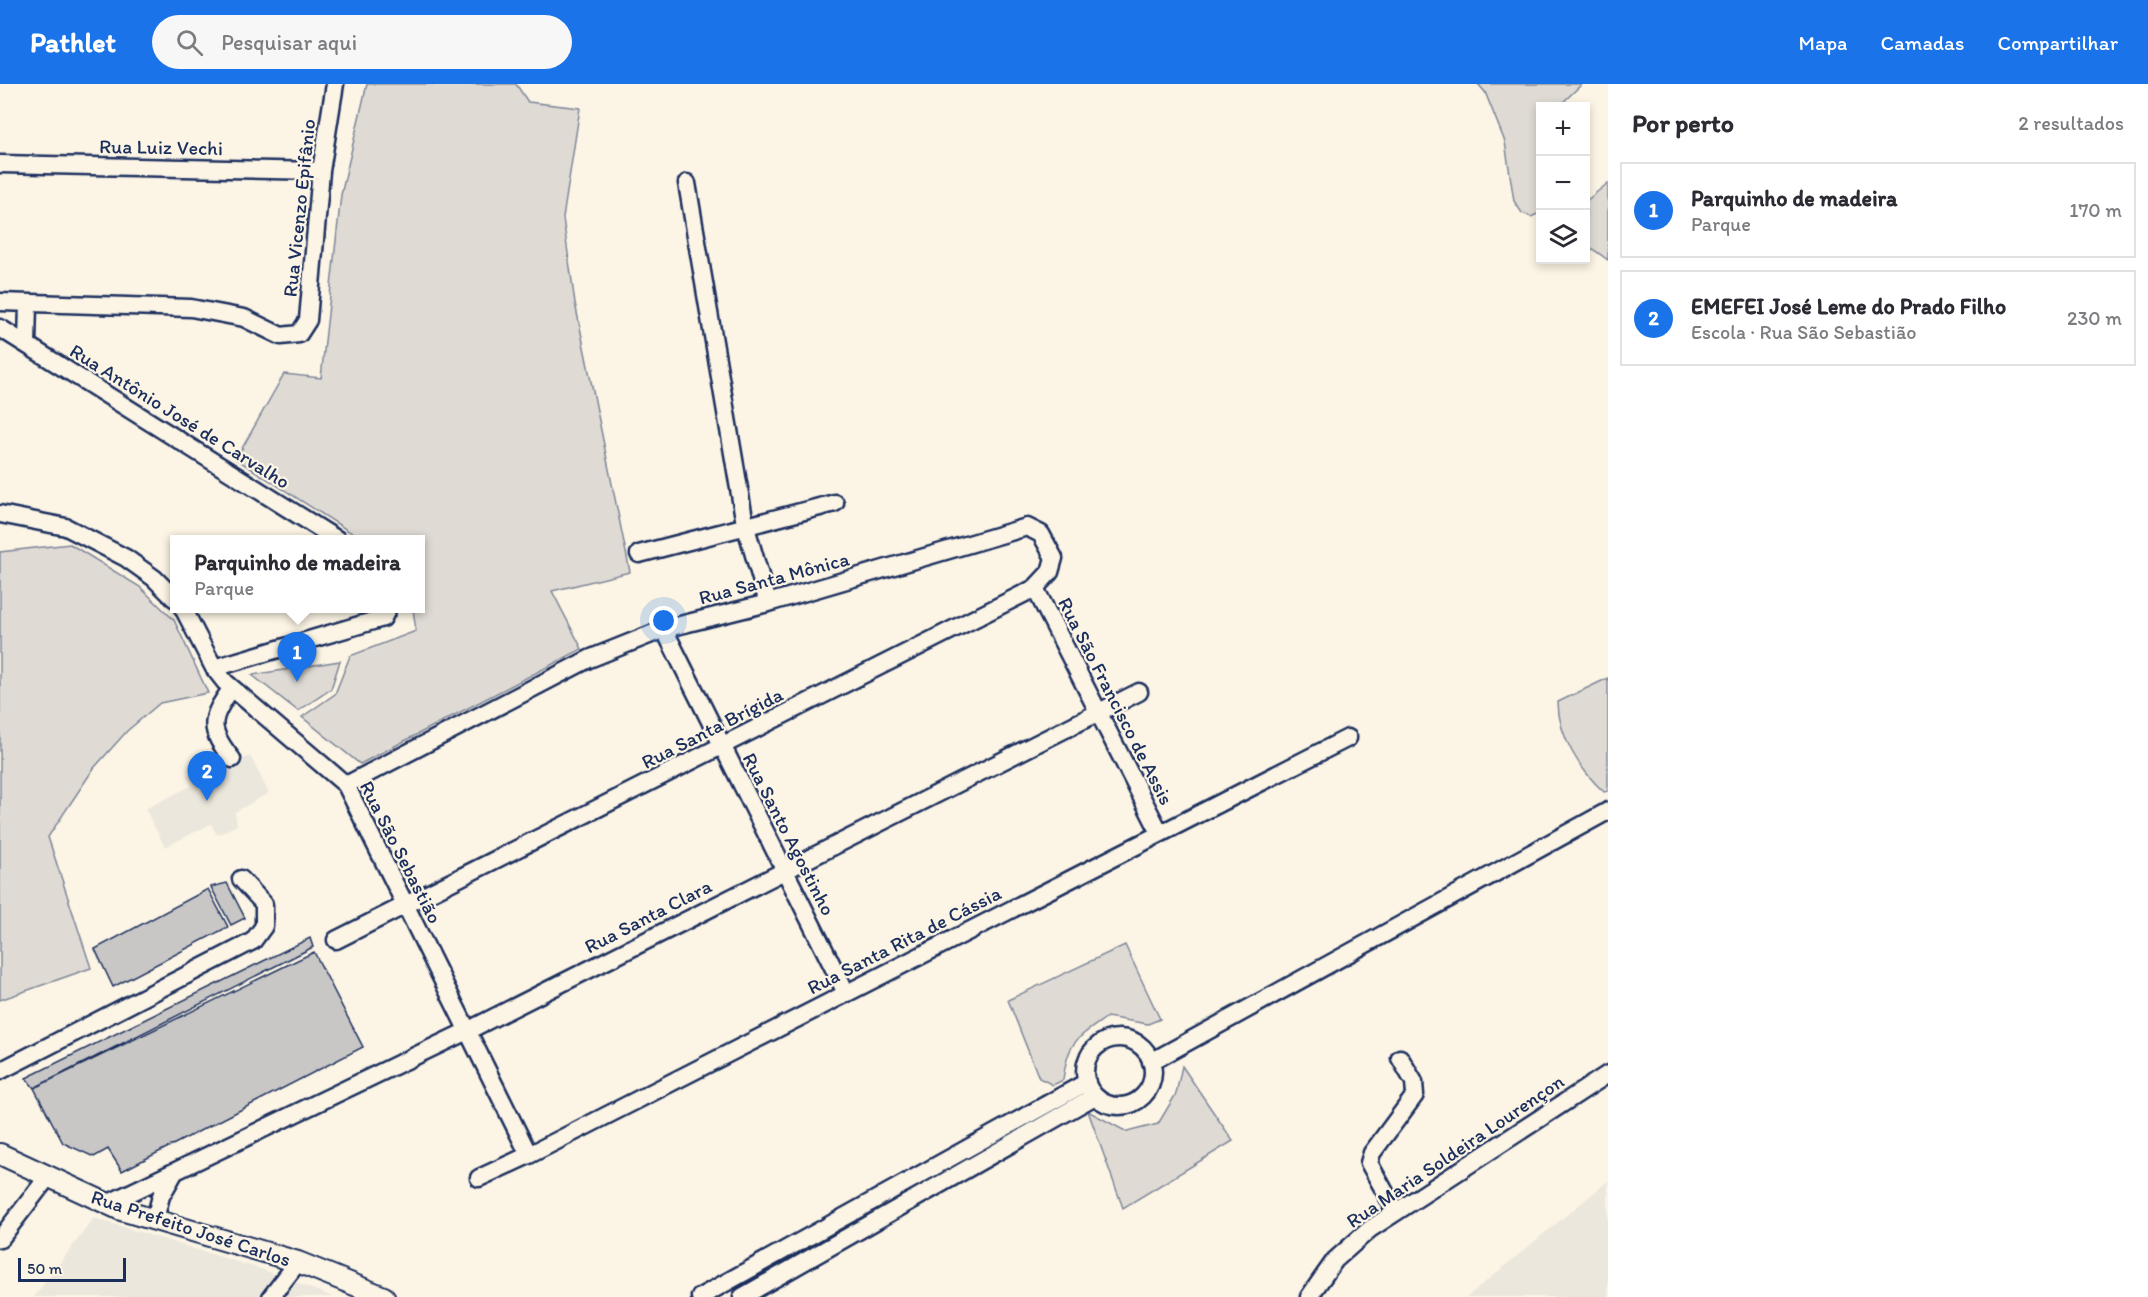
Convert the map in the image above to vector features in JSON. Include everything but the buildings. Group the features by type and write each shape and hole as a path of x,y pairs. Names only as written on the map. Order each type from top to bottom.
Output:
{"main road":[{"name":"Rua Prefeito José Carlos","path":"0,1154 47,1178 107,1204 298,1262 384,1297"}],"street":[{"name":"Rua Vicenzo Epifânio","path":"28,303 191,308 244,318 281,336 299,334 308,320 321,171 335,84"},
{"name":"Rua Luiz Vechi","path":"0,164 321,171"},
{"path":"687,183 745,526 768,603"},
{"path":"0,303 28,303 27,345"},
{"name":"Rua Antônio José de Carvalho","path":"0,328 330,535"},
{"path":"639,554 835,503"},
{"path":"0,514 66,527 126,558 154,578 170,594"},
{"name":"Rua Santa Mônica","path":"346,785 589,659 664,629 768,603 1027,527"},
{"name":"Rua Santa Brígida","path":"336,940 406,907 1035,588 1050,572 1054,558 1041,534 1027,527"},
{"name":"Rua São Francisco de Assis","path":"1035,588 1160,833"},
{"name":"Rua São Sebastião","path":"185,613 214,668 232,688 346,785 529,1155"},
{"path":"214,668 386,613"},
{"name":"Rua Santo Agostinho","path":"664,629 846,993"},
{"path":"232,688 215,717 213,729 219,743 232,759"},
{"name":"Rua Santa Clara","path":"107,1204 467,1031 1139,692"},
{"name":"Rua Santa Rita de Cássia","path":"479,1178 529,1155 1348,738"},
{"path":"1151,1062 1608,811"},
{"path":"0,1071 253,941 264,926 264,904 241,879"},
{"path":"1123,1038 1143,1048 1151,1062 1151,1084 1136,1101 1115,1106 1091,1089 1085,1071 1093,1050 1112,1039 1123,1038"},
{"path":"1396,1212 1369,1163 1372,1153 1414,1095 1414,1082 1400,1058"},
{"name":"Rua Maria Soldeira Lourençon","path":"1309,1297 1335,1260 1370,1229 1608,1074"},
{"path":"700,1297 1091,1089"},
{"path":"742,1297 1091,1089"},
{"path":"155,1219 161,1196 174,1173"},
{"path":"0,1239 47,1178"},
{"path":"271,1297 298,1262"}],"shaded area":[{"path":"367,84 516,84 528,102 580,108 563,218 575,303 630,572 552,591 582,649 360,764 302,717 335,694 350,656 416,631 414,613 425,613 425,535 355,535 236,459 284,374 321,378 341,195"},
{"path":"1478,84 1582,84 1563,102 1536,102 1536,215 1531,217 1522,213 1514,201 1505,142 1485,92"},
{"path":"1608,183 1608,260 1590,247 1590,198"},
{"path":"70,544 140,587 174,620 208,693 160,703 127,731 94,768 48,837 91,968 0,1000 0,552"},
{"path":"340,661 331,689 298,711 252,675"},
{"path":"1608,678 1608,791 1604,792 1572,752 1562,727 1558,702"},
{"path":"250,756 269,793 235,812 237,825 217,835 211,824 165,847 145,809 193,785 187,775 211,763 217,772"},
{"path":"1125,945 1160,1019 1148,1024 1107,1017 1075,1042 1068,1057 1063,1080 1053,1085 1039,1078 1008,1000"},
{"path":"1182,1066 1233,1141 1123,1208 1088,1111 1127,1132 1158,1124 1176,1094"},
{"path":"1608,1181 1608,1297 1467,1297"},
{"path":"94,1218 261,1269 333,1297 34,1297"}],"place":[{"name":"Parquinho de madeira","path":"297,682"},
{"name":"EMEFEI José Leme do Prado Filho","path":"207,801"}]}
